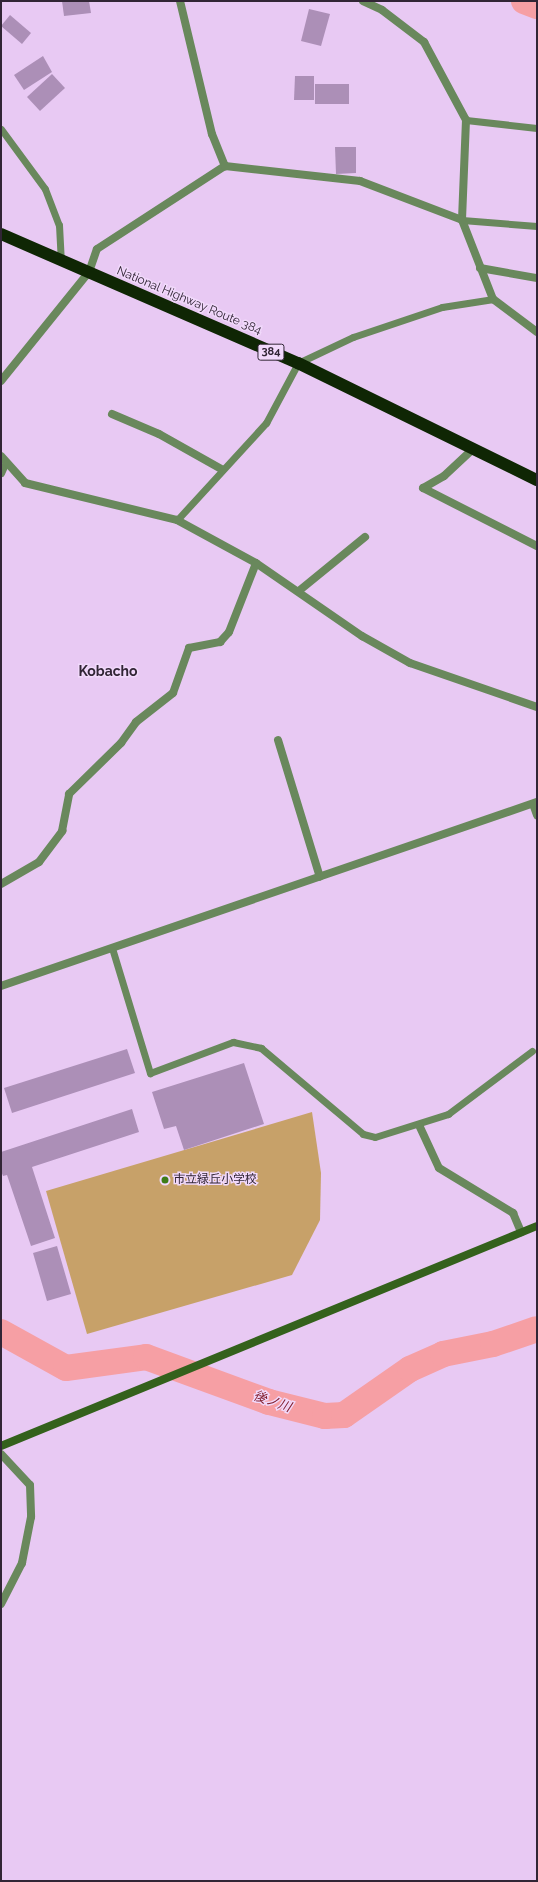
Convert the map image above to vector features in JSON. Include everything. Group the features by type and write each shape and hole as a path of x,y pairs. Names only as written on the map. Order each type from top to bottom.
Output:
{"highway":[{"name":"National Highway Route 384","path":"1,234 298,363 537,480"}],"street":[{"path":"180,1 212,134 225,166"},
{"path":"363,1 382,10 424,42 466,120 462,220 493,299 537,332"},
{"path":"1,381 89,272 97,249 225,166 360,181 462,220"},
{"path":"480,268 537,278"},
{"path":"112,414 158,434 223,470"},
{"path":"474,448 444,476 423,488 537,546"},
{"path":"4,459 25,483 177,520 256,563 300,590 362,636 410,663 537,707"},
{"path":"300,590 365,537"},
{"path":"1,884 39,862 62,832 69,794 121,743 136,722 173,693 189,648 220,642 229,632 256,563"},
{"path":"278,740 320,877"},
{"path":"1,986 535,803 537,815"},
{"path":"419,1125 439,1168 512,1213 521,1232"},
{"path":"1,1446 161,1379 537,1226"},
{"path":"1,1454 30,1485 31,1517 22,1563 1,1604"}],"lane":[{"path":"466,120 537,128"},
{"path":"1,129 45,189 59,225 61,260"},
{"path":"462,220 537,226"},
{"path":"177,520 266,423 298,363 353,337 442,307 493,299"},
{"path":"1,474 4,459"},
{"path":"112,948 150,1074 233,1042 261,1048 363,1134 375,1137 419,1125 448,1114 532,1051"}],"shaded area":[{"path":"312,1112 321,1173 320,1220 292,1275 87,1334 46,1191"}],"building":[{"path":"62,1 89,1 91,13 64,16"},
{"path":"309,9 330,14 321,46 301,41"},
{"path":"10,15 31,33 22,44 1,26"},
{"path":"43,56 52,72 24,90 14,75"},
{"path":"52,74 65,88 40,111 27,97"},
{"path":"295,76 314,76 314,100 294,100"},
{"path":"315,84 349,84 349,104 315,104"},
{"path":"335,147 356,147 356,173 336,174"},
{"path":"127,1049 135,1073 12,1113 4,1088"},
{"path":"244,1063 264,1124 184,1150 176,1126 164,1129 152,1092"},
{"path":"132,1109 139,1132 32,1167 55,1238 31,1246 7,1175 3,1176 1,1171 1,1152"},
{"path":"57,1246 71,1294 47,1301 33,1253"}],"waterway":[{"path":"524,1 537,6"},
{"name":"後ノ川","path":"1,1332 66,1368 146,1357 269,1402 325,1416 344,1415 410,1369 443,1354 493,1344 537,1329"}],"place":[{"name":"市立緑丘小学校","path":"165,1180"}],"district":[{"name":"Kobacho","path":"108,671"}]}
